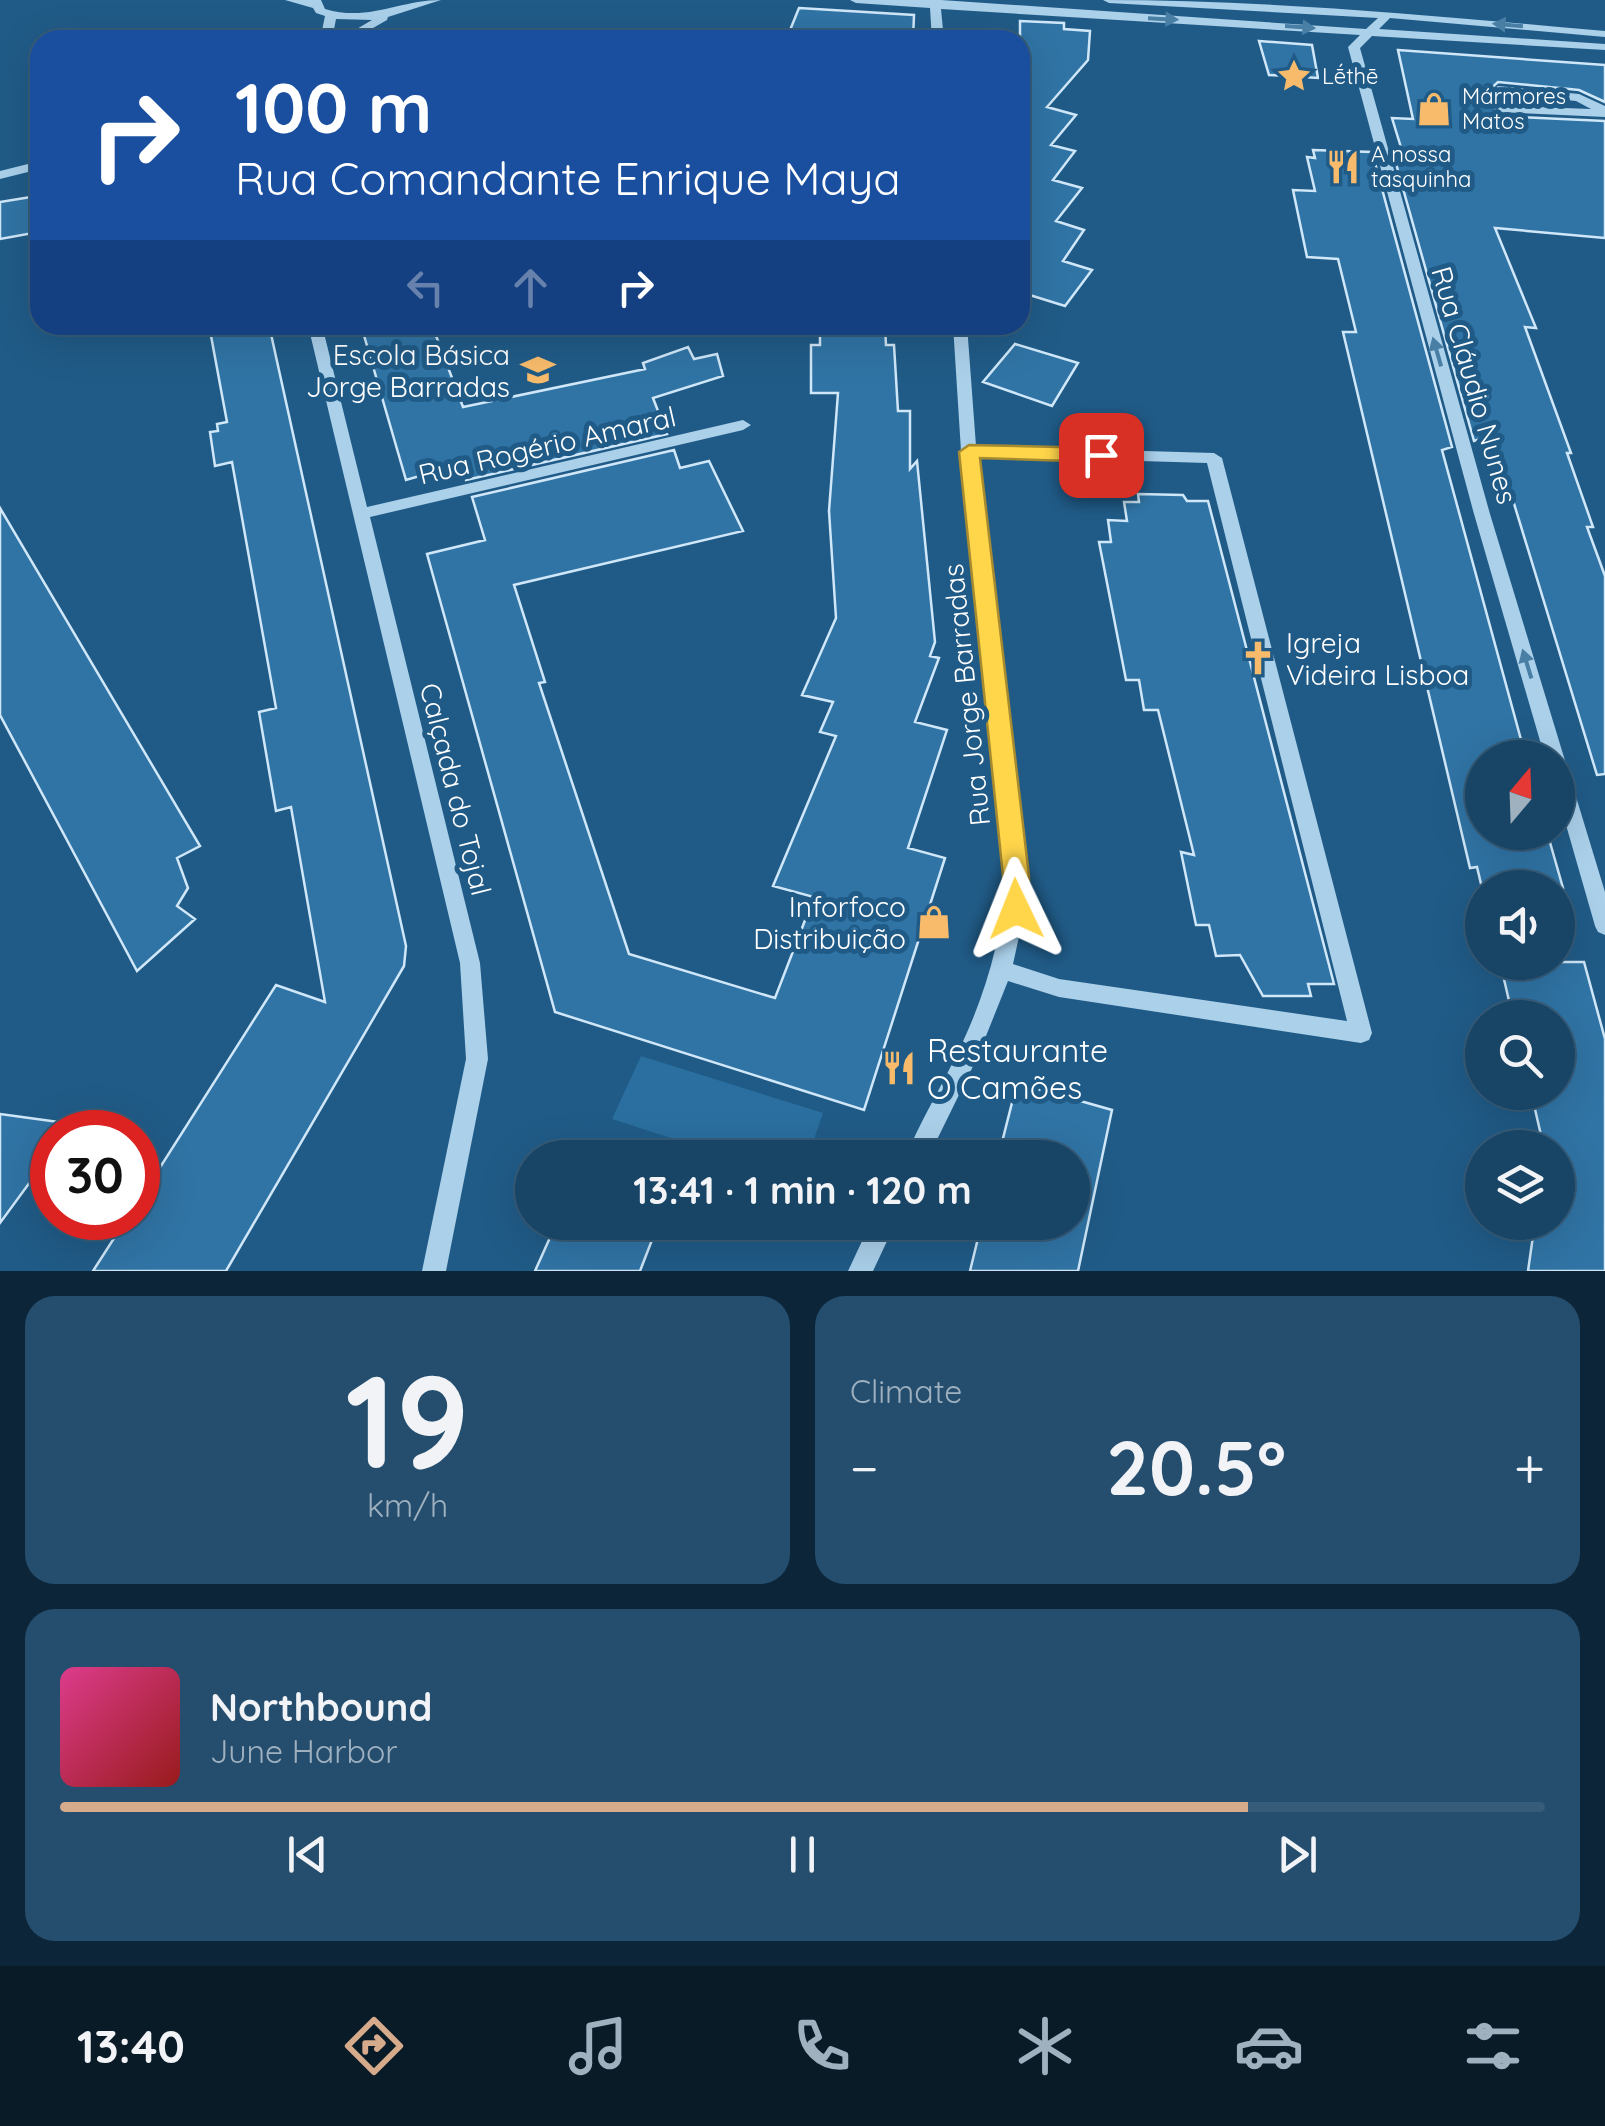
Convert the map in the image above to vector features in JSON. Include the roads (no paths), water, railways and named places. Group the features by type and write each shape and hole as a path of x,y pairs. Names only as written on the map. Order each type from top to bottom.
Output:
{"street":[{"path":"291,0 315,2 332,15 390,14"},
{"path":"362,30 390,14 435,0"},
{"path":"856,0 1605,47"},
{"path":"1109,0 1387,15 1605,34"},
{"path":"935,3 937,30"},
{"path":"328,30 332,15"},
{"path":"1370,31 1387,15"},
{"name":"Rua Cláudio Nunes","path":"1370,31 1354,47 1371,117 1550,740"},
{"path":"1498,90 1579,98 1605,112 1503,109 1498,90"},
{"path":"0,174 30,167"},
{"name":"Calçada do Tojal","path":"317,335 470,963 477,1060 434,1271"},
{"name":"Rua Jorge Barradas","path":"925,1140 980,1028 1003,970 1016,909 1016,876 969,452 961,335"},
{"name":"Rua Rogério Amaral","path":"362,514 743,425"},
{"path":"969,452 1214,458 1361,1033 1058,988 1003,970"},
{"path":"1575,824 1605,926"},
{"path":"860,1271 875,1240"}],"place":[{"name":"Lḗthē","path":"1294,76"},
{"name":"Mármores Matos","path":"1434,109"},
{"name":"A nossa tasquinha","path":"1343,167"},
{"name":"Escola Básica Jorge Barradas","path":"538,370"},
{"name":"Igreja Videira Lisboa","path":"1258,658"},
{"name":"Inforfoco Distribuição","path":"934,922"},
{"name":"Restaurante O Camões","path":"899,1068"}]}
